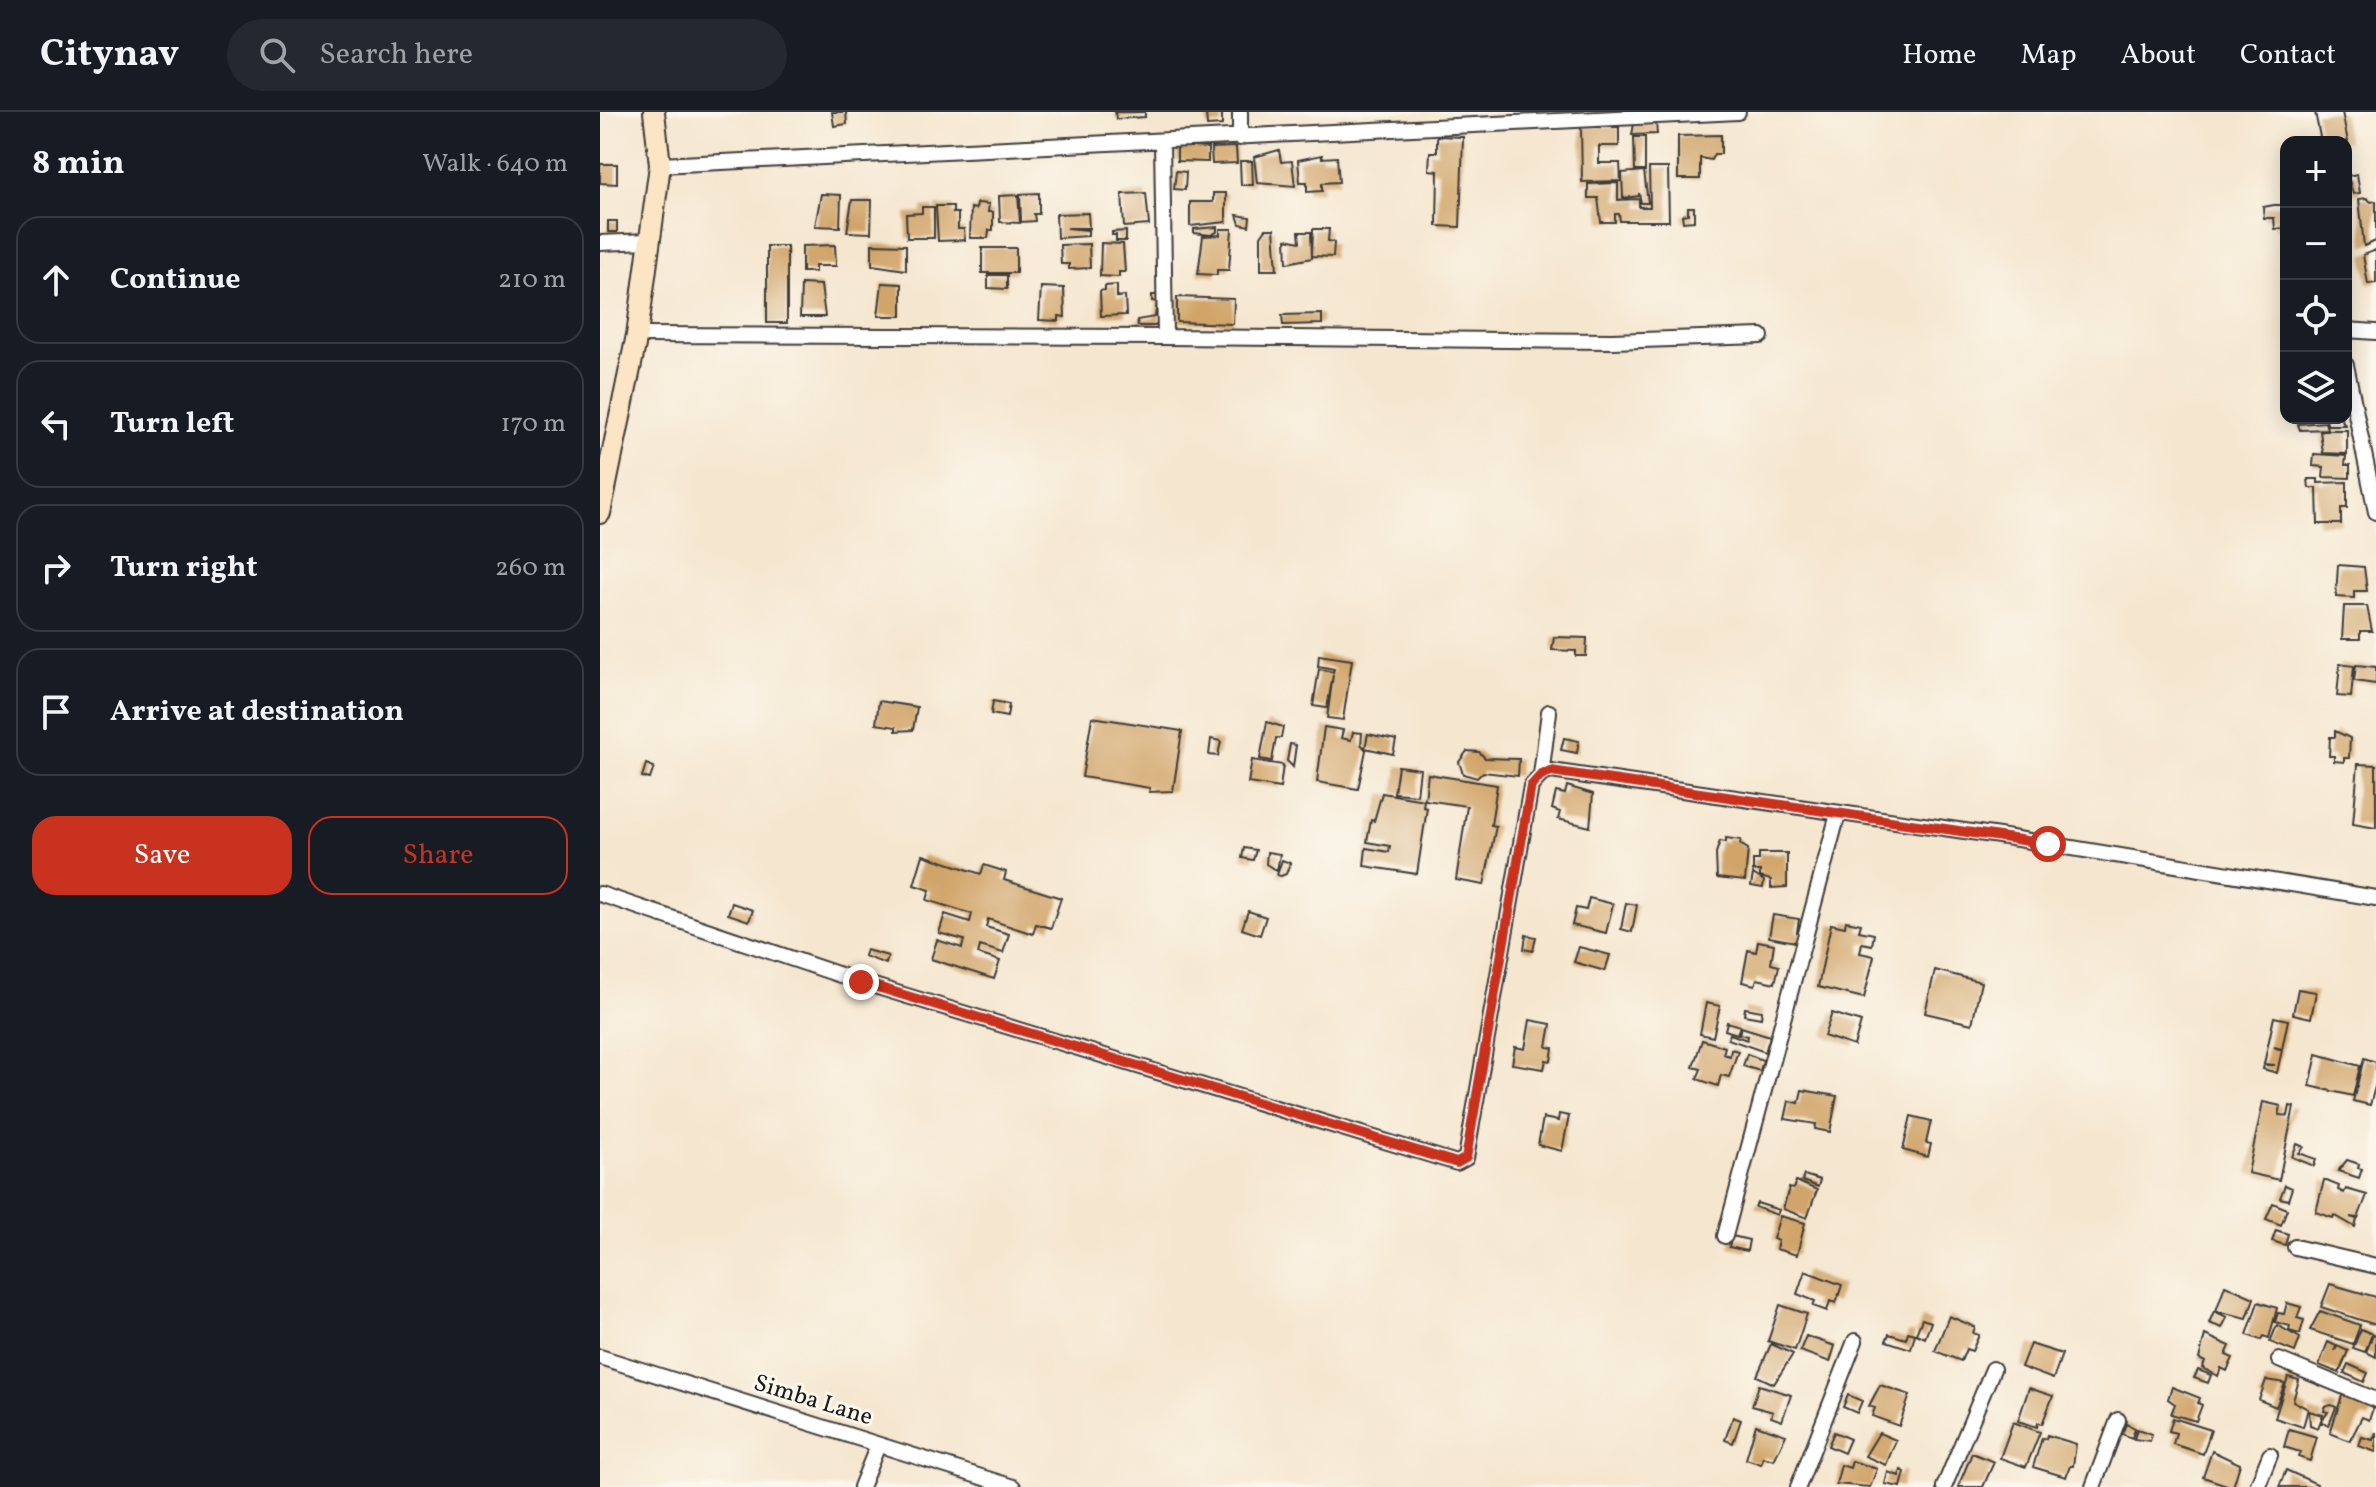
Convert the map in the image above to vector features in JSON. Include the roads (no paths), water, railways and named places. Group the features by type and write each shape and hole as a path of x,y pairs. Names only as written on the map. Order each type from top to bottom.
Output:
{"street":[{"path":"600,513 637,335 660,165 654,112"},
{"path":"1240,112 1240,138"},
{"path":"660,165 1738,112"},
{"path":"1162,141 1165,337"},
{"path":"600,243 648,241"},
{"path":"2352,330 2376,332"},
{"path":"637,335 1612,341 1761,336"},
{"path":"2352,394 2376,512"},
{"path":"1541,775 1549,712"},
{"path":"600,894 861,982 1457,1163 1466,1158 1531,786 1541,775 1551,771 1999,836 2376,898"},
{"path":"1725,1236 1838,814"},
{"path":"2295,1247 2376,1266"},
{"path":"1798,1487 1855,1341"},
{"name":"Simba Lane","path":"600,1357 1013,1487"},
{"path":"2279,1360 2376,1400"},
{"path":"1944,1487 1993,1369"},
{"path":"2093,1487 2118,1420"},
{"path":"861,1487 878,1445"},
{"path":"2257,1487 2270,1455"}]}
